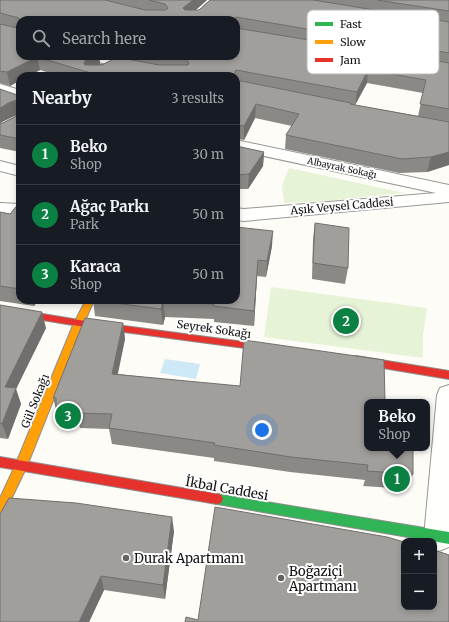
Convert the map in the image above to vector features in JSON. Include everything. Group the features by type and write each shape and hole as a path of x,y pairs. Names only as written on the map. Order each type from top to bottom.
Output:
{"street":[{"path":"101,72 120,60"},
{"path":"125,60 167,72"},
{"path":"0,88 16,94"},
{"name":"Albayrak Sokağı","path":"240,147 449,190"},
{"path":"0,166 16,170"},
{"name":"Aşık Veysel Caddesi","path":"240,214 449,197"},
{"path":"0,209 16,210"},
{"name":"Gül Sokağı","path":"0,510 21,466 88,304"},
{"name":"Seyrek Sokağı","path":"0,310 79,323 284,351"},
{"path":"348,359 449,375"},
{"path":"444,538 449,395"},
{"name":"İkbal Caddesi","path":"0,462 444,538"}],"green space":[{"path":"289,168 404,193 325,201 284,203 282,186"},
{"path":"271,287 427,308 423,335 423,358 264,337"}],"water":[{"path":"165,359 200,364 196,379 160,373"}],"building":[{"path":"0,0 105,0 145,10 166,10 168,8 165,4 149,0 193,0 183,8 185,10 199,10 210,0 313,0 375,10 307,10 307,29 240,18 240,16 16,16 16,17 0,13"},
{"path":"377,0 449,0 449,11"},
{"path":"439,20 449,22 449,53 439,51"},
{"path":"0,24 16,28 16,60 31,60 7,72 0,71"},
{"path":"240,29 307,40 307,74 366,74 357,92 236,70 235,72 88,72 47,60 86,60 85,65 102,65 111,60 133,60 159,65 188,65 189,63 187,60 240,60"},
{"path":"439,61 449,63 449,109 420,104 426,80 391,74 439,74"},
{"path":"240,81 351,103 350,104 449,122 449,152 431,157 402,159 286,135 299,114 256,104 244,126 240,126"},
{"path":"0,89 16,95 16,100 0,108"},
{"path":"16,116 16,138 0,135 0,123"},
{"path":"240,147 264,152 249,174 240,175"},
{"path":"16,207 16,288 0,286 0,212 10,214"},
{"path":"315,223 349,228 348,268 313,263"},
{"path":"240,227 273,231 267,261 258,260 254,311 213,306 214,304 240,304"},
{"path":"123,304 162,304 161,309"},
{"path":"0,305 42,312 5,387 16,388 2,424 0,423"},
{"path":"85,318 123,323 112,374 240,386 244,340 384,360 385,399 364,399 364,451 413,451 413,474 367,471 368,465 291,457 214,445 215,443 109,428 112,414 76,413 74,406 56,407 56,398 53,398"},
{"path":"9,498 76,503 172,517 163,585 101,576 79,622 0,622 0,514"},
{"name":"Boğaziçi Apartmanı","path":"215,507 387,537 401,541 401,610 437,610 437,551 449,555 449,622 185,622 186,617 198,620"}],"traffic: fast":[{"path":"217,499 449,538"}],"traffic: slow":[{"path":"0,510 21,466 88,304"}],"traffic: jam":[{"path":"0,310 79,323 274,349"},
{"path":"356,360 449,375"},
{"path":"0,462 217,499"}],"place":[{"name":"Ağaç Parkı","path":"346,321"},
{"name":"Karaca","path":"68,416"},
{"name":"Beko","path":"397,479"},
{"name":"Durak Apartmanı","path":"126,558"},
{"name":"Boğaziçi Apartmanı","path":"281,578"}]}
